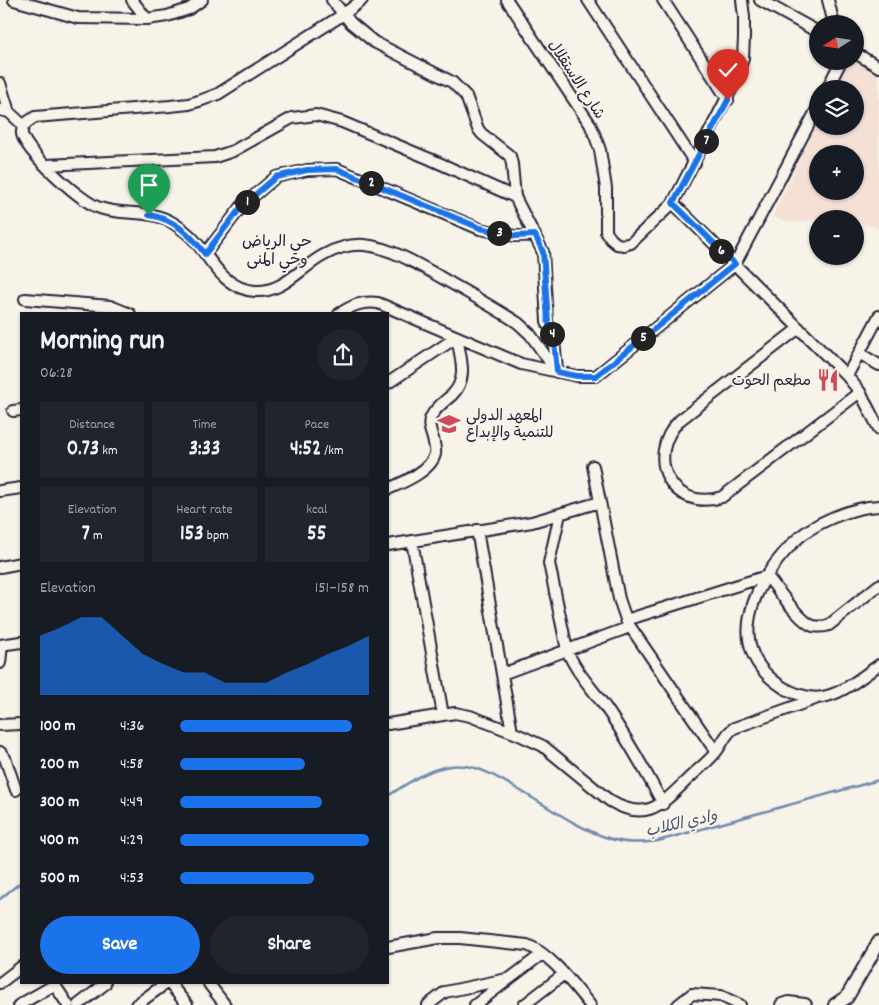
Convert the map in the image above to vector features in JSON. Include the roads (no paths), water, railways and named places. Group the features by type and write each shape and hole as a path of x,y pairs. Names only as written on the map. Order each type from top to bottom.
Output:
{"main road":[{"path":"835,1005 847,997 879,942"},
{"path":"782,1005 788,1003 805,1005"}],"street":[{"path":"14,0 78,18 147,20 189,9 202,0"},
{"path":"132,0 147,20"},
{"path":"332,0 359,31 374,42 452,82 459,88 466,96 478,129 510,156 515,197 543,252 548,321 554,341 557,372"},
{"path":"362,0 344,14 218,94 188,104 35,117 24,126 22,132 26,142 46,166 90,205 114,212 162,217 186,232 217,271 229,282 240,288 254,291 274,288 322,256 336,250 363,245 378,248 408,259 518,323 530,334 557,372"},
{"name":"شارع الاستقلال","path":"508,0 590,124 600,150 604,169 606,232 617,244 624,245 631,243 673,203 728,100 743,58 744,17 742,0"},
{"path":"588,0 695,163"},
{"path":"663,0 728,100"},
{"path":"760,0 809,27"},
{"path":"828,0 832,15"},
{"path":"864,58 879,67"},
{"path":"0,83 5,111 24,126"},
{"path":"46,166 215,157 233,152 292,118 316,115 351,126 430,158 515,197"},
{"path":"342,312 354,305 366,302 378,303 521,364 577,376 596,376 735,264 809,123"},
{"path":"205,254 242,206 276,177 307,170 337,169 480,228 515,236 535,235"},
{"path":"673,203 847,376 860,392 879,429"},
{"path":"25,299 110,306 125,312"},
{"path":"847,376 879,316"},
{"path":"799,328 680,420 671,430 666,440 663,458 668,478 674,486 681,492 697,498 715,499 722,497 860,392"},
{"path":"389,382 457,337"},
{"path":"389,490 405,482 429,466 435,453 429,425 431,416 454,393 461,382 464,370 457,337"},
{"path":"859,353 879,365"},
{"path":"593,466 619,598 628,624 716,752"},
{"path":"0,491 20,488"},
{"path":"389,545 532,522 600,502"},
{"path":"818,698 792,693 767,674 757,661 751,647 748,618 755,597 767,576 794,542 813,528 838,515 869,506 879,506"},
{"path":"560,514 549,563 567,650 572,662 607,709 632,748 663,804"},
{"path":"477,530 512,732"},
{"path":"412,541 443,715"},
{"path":"0,567 20,563"},
{"path":"502,674 567,650 628,624 767,576"},
{"path":"767,576 804,620 812,626 822,627 829,625 879,585"},
{"path":"0,663 1,645 20,642"},
{"path":"389,724 455,713 470,716 543,746 610,801 621,808 638,812 663,804 716,752 727,733 734,728 839,691 879,665"},
{"path":"0,725 20,724"},
{"path":"0,752 5,758 16,790"},
{"path":"389,947 438,938 468,938 527,945 536,948 564,974 584,1003"},
{"path":"475,1005 542,954"},
{"path":"0,983 20,968"},
{"path":"524,1005 564,974"},
{"path":"428,1005 445,992 507,979"},
{"path":"19,1005 55,984 68,1005"},
{"path":"78,1005 105,984"},
{"path":"141,1003 165,984"},
{"path":"170,984 187,1005"},
{"path":"208,984 225,1005"},
{"path":"678,1005 692,994 721,996 740,1005"}],"waterway":[{"name":"وادي الكلاب","path":"389,795 414,779 434,770 455,766 472,767 496,777 572,822 596,833 620,841 639,843 658,841 879,780"},
{"name":"وادي الكلاب","path":"0,899 20,883"}],"place":[{"name":"مطعم الحوت","path":"828,380"},
{"name":"المعهد الدولي للتنمية والإبداع","path":"449,424"}],"district":[{"name":"حي الرياض وحي المنى","path":"277,249"}]}
